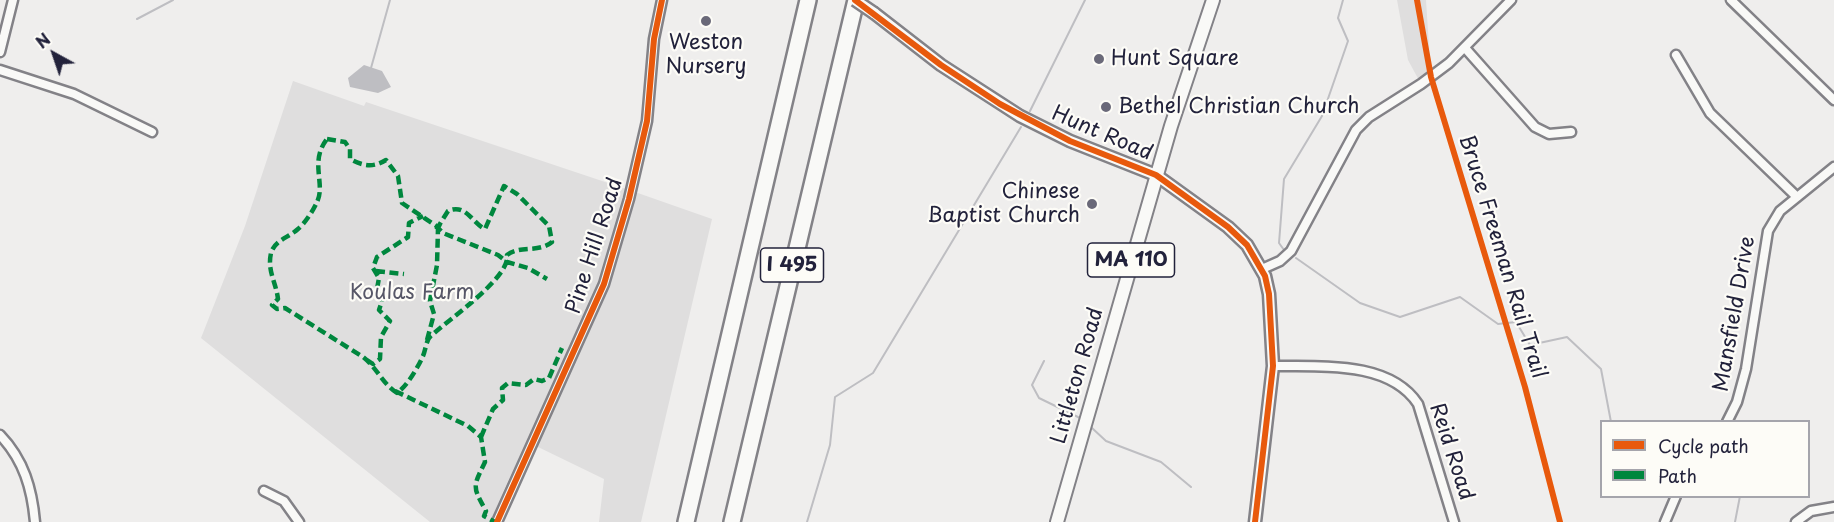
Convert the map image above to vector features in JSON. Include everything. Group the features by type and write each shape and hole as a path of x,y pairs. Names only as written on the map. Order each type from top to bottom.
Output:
{"highway":[{"name":"I 495","path":"686,522 808,0"},
{"name":"I 495","path":"732,522 856,0"}],"main road":[{"name":"Littleton Road","path":"1057,522 1156,175 1213,0"}],"street":[{"path":"0,52 13,0"},
{"name":"Pine Hill Road","path":"497,522 604,284 629,199 647,121 654,39 662,0"},
{"name":"Hunt Road","path":"856,0 941,65 1020,116 1070,141 1156,175 1228,227 1247,245 1263,269 1269,294 1274,366 1255,522"},
{"path":"1263,269 1280,261 1291,251 1356,130 1369,117 1431,77 1465,48 1511,0"},
{"path":"1731,0 1834,100"},
{"path":"1465,48 1535,127 1549,134 1571,132"},
{"path":"1676,55 1710,113 1797,197"},
{"path":"0,70 74,94 152,132"},
{"name":"Mansfield Drive","path":"1728,420 1741,392 1746,369 1768,231 1775,216 1834,167"},
{"name":"Reid Road","path":"1274,366 1336,368 1371,373 1393,380 1409,391 1418,404 1428,433 1454,522"},
{"path":"0,435 23,466 32,494 35,522"},
{"path":"264,491 284,501 299,522"},
{"path":"1665,522 1675,498"},
{"path":"1796,522 1811,511 1834,507"}],"green space":[{"path":"1397,0 1426,0 1431,77 1421,84 1408,60"},
{"name":"Koulas Farm","path":"293,81 364,106 366,102 626,189 611,244 582,324 510,476 491,522 430,522 201,338 245,226"},
{"path":"635,192 712,219 641,522 599,522 604,479 536,446 604,297"}],"shaded area":[{"path":"364,65 382,71 391,87 378,93 350,87 348,78"}],"waterway":[{"path":"137,19 173,0"},
{"path":"371,68 390,0"},
{"path":"1030,111 1085,0"},
{"path":"1284,250 1279,243 1284,179 1322,116 1348,41 1338,18 1343,0"},
{"path":"807,522 830,445 835,397 873,373 1021,127"},
{"path":"1296,258 1360,303 1400,317 1460,297 1498,324 1516,322 1530,345 1567,337 1601,369 1611,420"},
{"path":"1044,361 1032,385 1039,398 1080,418"},
{"path":"1092,428 1106,441 1161,462 1191,487"},
{"path":"1735,522 1740,498"}],"marked path":[{"path":"327,139 345,142 350,149 350,159 359,163 372,165 386,160 398,176 402,203 438,227 448,211 454,209 464,212 485,229 504,186 517,194 549,226 552,242 507,255 506,264 489,286 430,337 415,372 397,393 363,357 285,308 277,309 272,305 278,299 271,271 271,253 279,242 301,226 315,205 320,188 319,156 327,139"},
{"path":"367,360 373,364 380,359 381,337 390,321 379,310 382,301 377,289 379,278 373,268 377,257 408,237 409,223 423,216"},
{"path":"440,224 438,228 443,233 498,255 507,262 528,268 547,279"},
{"path":"427,340 434,314 430,301 437,265 438,228 433,225"},
{"path":"376,271 404,274"},
{"path":"481,437 493,409 503,400 502,388 508,383 526,385 534,379 542,381 549,378 562,348"},
{"path":"395,391 468,426 481,437 485,462 476,482 476,491 486,511 484,516 495,522"}],"cycle path":[{"path":"497,522 604,284 629,199 647,121 654,39 662,0"},
{"path":"855,0 941,65 1000,104 1070,141 1156,175 1228,227 1247,245 1265,276 1269,294 1273,366 1255,522"},
{"name":"Bruce Freeman Rail Trail","path":"1417,0 1431,77 1525,387 1560,522"}],"place":[{"name":"Weston Nursery","path":"706,21"},
{"name":"Hunt Square","path":"1099,59"},
{"name":"Bethel Christian Church","path":"1106,107"},
{"name":"Chinese Baptist Church","path":"1092,204"}]}
